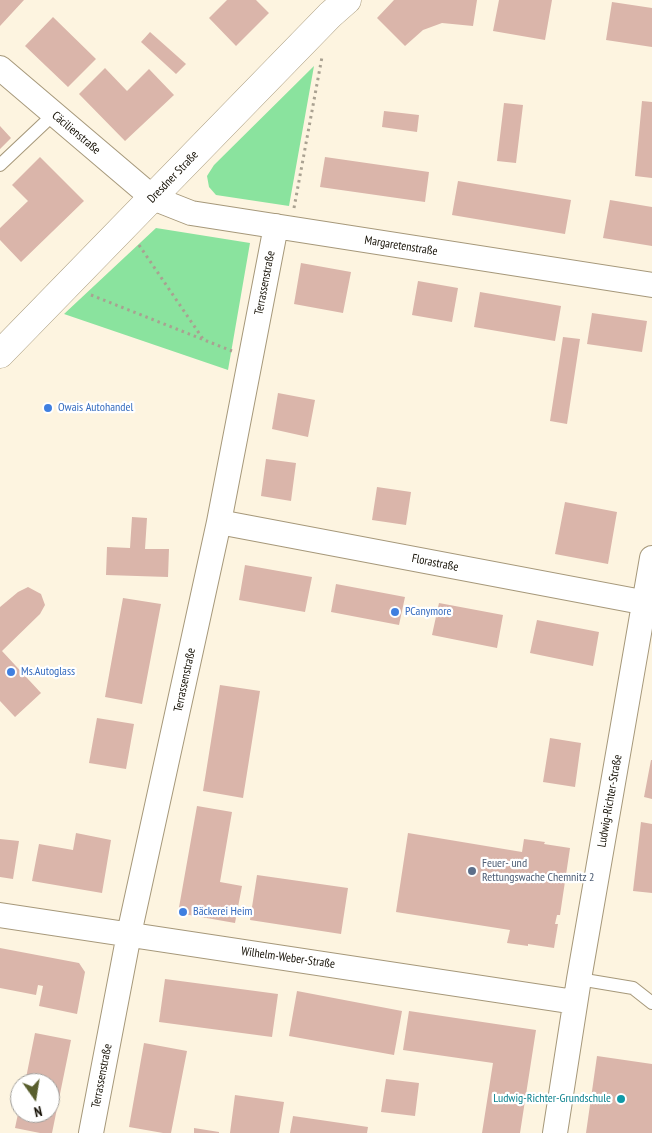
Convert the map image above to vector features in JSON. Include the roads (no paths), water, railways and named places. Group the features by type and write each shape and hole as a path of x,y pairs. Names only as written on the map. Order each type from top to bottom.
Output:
{"main road":[{"name":"Dresdner Straße","path":"0,354 330,15 347,0"}],"street":[{"name":"Cäcilienstraße","path":"0,68 153,198"},
{"name":"Margaretenstraße","path":"153,198 191,213 652,286"},
{"name":"Terrassenstraße","path":"91,1133 130,934 219,522 251,358 283,227"},
{"name":"Florastraße","path":"219,522 648,603"},
{"name":"Ludwig-Richter-Straße","path":"554,1133 579,979 648,603 652,558"},
{"name":"Wilhelm-Weber-Straße","path":"0,915 576,1002"}],"lane":[{"path":"0,165 54,114"},
{"path":"579,979 633,988 652,1003"}],"place":[{"name":"Owais Autohandel","path":"48,408"},
{"name":"PCanymore","path":"395,612"},
{"name":"Ms.Autoglass","path":"11,672"},
{"name":"Feuer- und Rettungswache Chemnitz 2","path":"472,871"},
{"name":"Bäckerei Heim","path":"183,912"},
{"name":"Ludwig-Richter-Grundschule","path":"621,1099"}]}
